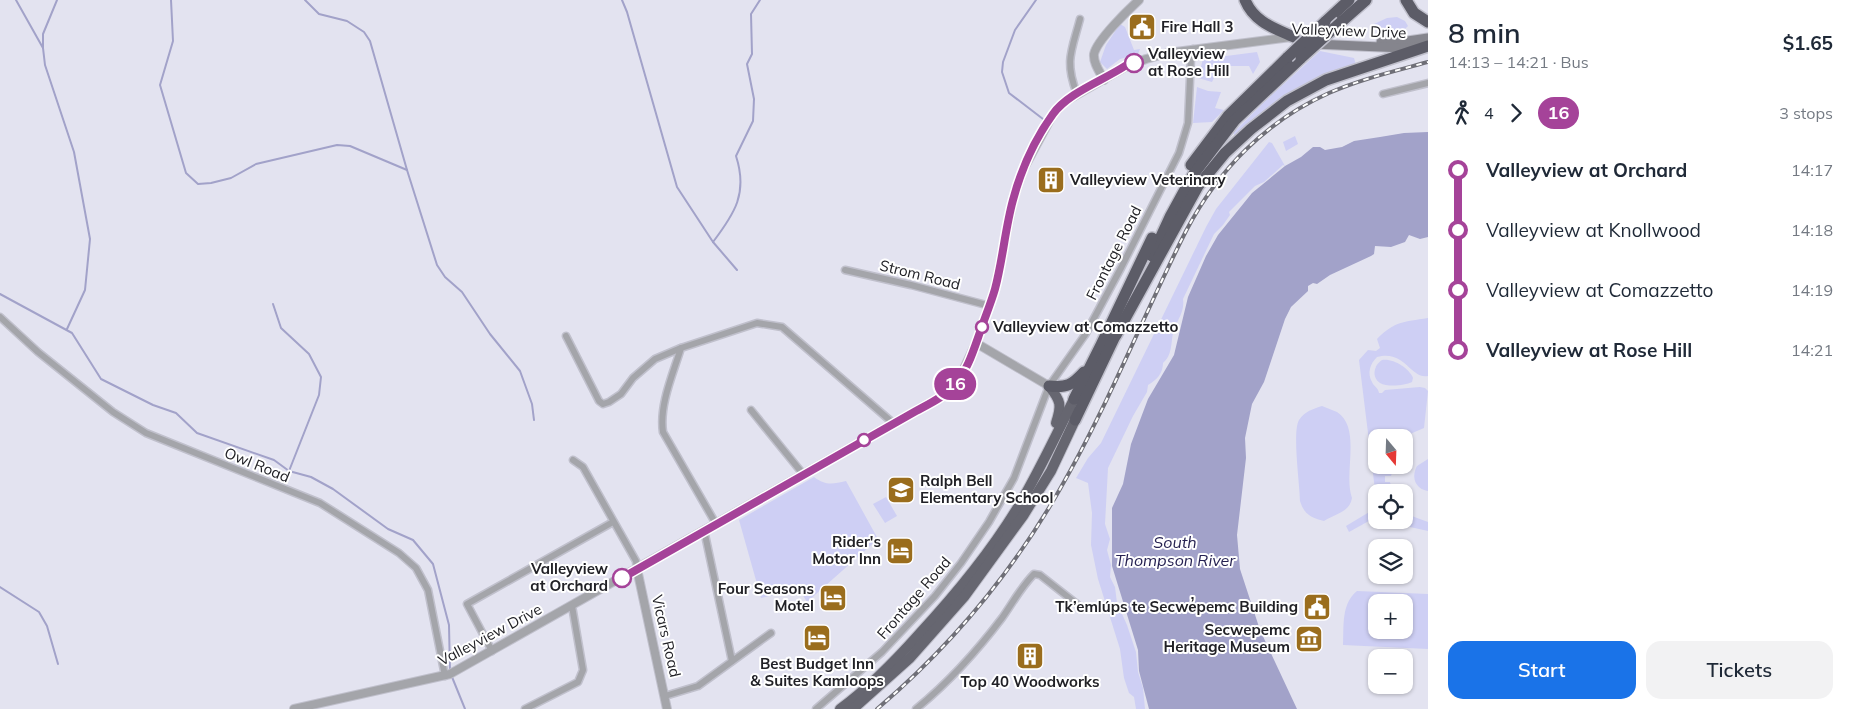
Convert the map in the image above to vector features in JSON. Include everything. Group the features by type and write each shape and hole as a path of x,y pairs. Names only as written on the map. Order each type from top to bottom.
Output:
{"highway":[{"path":"1245,0 1250,13 1263,23 1294,40"},
{"path":"1327,20 1338,0"},
{"path":"840,709 878,677 906,649 961,588 1008,521 1036,474 1188,168 1228,116 1349,0"},
{"path":"854,709 910,658 964,597 1023,516 1051,471 1170,217 1193,175 1235,120 1366,0"},
{"path":"1406,0 1414,14 1428,22"},
{"path":"1116,335 1198,186 1225,153 1251,129 1287,102 1326,80 1428,46"},
{"path":"1049,386 1063,387 1074,382 1101,345"},
{"path":"1049,386 1074,399"},
{"path":"1036,474 1052,436 1061,405 1049,386"},
{"path":"1074,399 1076,420"}],"main road":[{"name":"Valleyview Drive","path":"1294,40 1401,42 1428,38"},
{"name":"Valleyview Drive","path":"1294,40 1403,48 1428,46"}],"street":[{"path":"1104,80 1096,65 1094,54 1104,37 1128,9 1139,0"},
{"path":"1077,94 1071,80 1069,62 1080,19"},
{"name":"Valleyview Drive","path":"294,709 445,676 940,397 954,386 976,343 995,289 1013,200 1023,170 1053,114 1064,102 1125,66 1168,53 1269,40 1294,40"},
{"name":"Frontage Road","path":"816,709 882,652 935,596 961,563 989,522 1018,473 1049,386 1085,335 1179,153 1188,123 1193,49"},
{"path":"1383,94 1428,83"},
{"name":"Strom Road","path":"845,270 990,306"},
{"name":"Owl Road","path":"0,317 38,352 113,412 146,434 320,503 399,553 416,568 428,590 445,676"},
{"path":"566,336 599,400 603,404 621,394 633,378 655,359 681,348 757,323 782,327 892,423"},
{"path":"976,343 1049,386"},
{"path":"681,348 662,421 663,432 716,524"},
{"path":"751,410 804,474"},
{"path":"573,460 583,467 636,561 637,569"},
{"path":"492,651 467,604 613,522"},
{"path":"704,530 732,661"},
{"name":"Vicars Road","path":"637,569 668,709"},
{"path":"916,709 936,693 960,668 1001,620 1034,574 1040,575 1077,604"},
{"path":"525,709 578,682 583,670 572,606"},
{"path":"666,696 698,686 771,633"}],"shaded area":[{"path":"1397,17 1405,21 1408,26 1404,30 1378,31 1374,24 1387,18"},
{"path":"1120,24 1125,27 1134,50 1140,49 1138,54 1120,59 1107,69 1100,62 1106,45"},
{"path":"1320,51 1354,58 1356,65 1236,137 1233,133"},
{"path":"1257,52 1260,62 1253,74 1249,66 1216,66 1216,74 1212,82 1198,78 1203,59"},
{"path":"1197,87 1208,91 1221,92 1215,108 1224,110 1212,122 1193,123"},
{"path":"1295,136 1298,144 1286,151 1283,142"},
{"path":"1269,142 1272,143 1285,166 1283,165 1264,182 1255,186 1229,212 1230,215 1214,234 1183,299 1182,313 1174,329 1168,357 1163,363 1159,376 1148,385 1147,392 1108,468 1105,524 1110,539 1107,550 1111,565 1110,577 1115,587 1117,603 1136,652 1145,709 1136,709 1134,697 1129,693 1124,678 1120,649 1098,579 1091,545 1092,513 1088,483 1076,478 1088,458 1101,443 1216,209"},
{"path":"1428,318 1428,376 1416,373 1401,360 1386,356 1377,357 1370,369 1370,379 1379,393 1385,390 1425,388 1428,391 1424,428 1413,433 1413,429 1368,429 1368,433 1359,360 1368,350 1376,351 1380,348 1377,339 1389,329 1406,322"},
{"path":"1382,360 1396,362 1404,367 1411,374 1412,382 1396,386 1380,383 1375,378 1375,371 1377,365"},
{"path":"1322,406 1337,412 1344,419 1349,429 1349,477 1352,498 1351,503 1345,510 1324,521 1309,515 1300,501 1296,447 1299,420 1307,412"},
{"path":"1428,459 1428,491 1417,485 1414,474 1417,466"},
{"path":"1373,474 1392,474 1391,476 1385,476 1385,482 1390,482 1391,484 1374,484"},
{"path":"814,477 830,484 846,481 878,539 807,602 799,589 761,598 739,520"},
{"path":"886,497 897,516 885,523 873,504"},
{"path":"1368,513 1368,521 1349,532 1346,526"},
{"path":"1413,516 1428,522 1428,531 1413,528"},
{"path":"1357,591 1428,594 1428,649 1343,645 1344,616 1348,602"}],"water":[{"name":"South Thompson River","path":"1428,132 1428,237 1420,239 1409,235 1405,242 1391,247 1375,246 1374,254 1371,256 1330,275 1317,284 1313,283 1308,286 1308,291 1291,307 1285,319 1264,382 1252,404 1245,438 1246,458 1237,535 1240,569 1260,630 1297,709 1149,709 1139,671 1138,650 1112,566 1112,508 1123,484 1131,444 1148,399 1174,355 1188,297 1206,256 1218,235 1252,193 1285,166 1301,157 1313,147 1320,147 1325,150 1342,147 1354,141 1404,133"}],"waterway":[{"path":"16,0 43,48"},
{"path":"57,0 43,34 45,65 74,152 90,239 85,290 67,329"},
{"path":"171,0 173,41 160,85 186,173 198,184 231,178 256,164 337,145 350,146 407,170"},
{"path":"305,0 319,14 347,21 364,32 370,41 407,170 437,265 445,277 462,292 490,334 520,371 532,404 534,420"},
{"path":"622,0 677,187 713,242 737,270"},
{"path":"713,242 728,222 740,192 741,181 736,156 753,121 754,99 747,64 752,54 751,14 760,0"},
{"path":"1036,0 1015,30 1003,62 1002,72 1009,93 1043,119"},
{"path":"0,294 72,333 101,379 153,405 176,413 197,433 274,460 289,471 311,477 333,489 388,529 413,540 433,564 449,625 450,672"},
{"path":"273,304 281,328 309,354 321,377 319,395 289,471"},
{"path":"0,587 39,612 47,626 58,664"},
{"path":"452,677 465,709"}],"railway":[{"path":"877,709 930,660 978,607 1041,520 1094,426 1186,231 1213,188 1229,168 1265,133 1306,104 1353,84 1428,62"}],"bus line":[{"name":"16","path":"622,578 916,411 954,386 976,343 990,306 1013,200 1023,170 1039,137 1053,114 1064,102 1125,66 1134,63"}],"place":[{"name":"Fire Hall 3","path":"1142,27"},
{"name":"Valleyview at Rose Hill","path":"1134,63"},
{"name":"Valleyview Veterinary","path":"1051,180"},
{"name":"Valleyview at Comazzetto","path":"982,327"},
{"name":"Ralph Bell Elementary School","path":"901,490"},
{"name":"Rider's Motor Inn","path":"900,551"},
{"name":"Valleyview at Orchard","path":"622,578"},
{"name":"Four Seasons Motel","path":"833,598"},
{"name":"Tk’emlúps te Secwe̓pemc Building","path":"1317,607"},
{"name":"Best Budget Inn & Suites Kamloops","path":"817,638"},
{"name":"Secwepemc Heritage Museum","path":"1309,639"},
{"name":"Top 40 Woodworks","path":"1030,656"}]}
